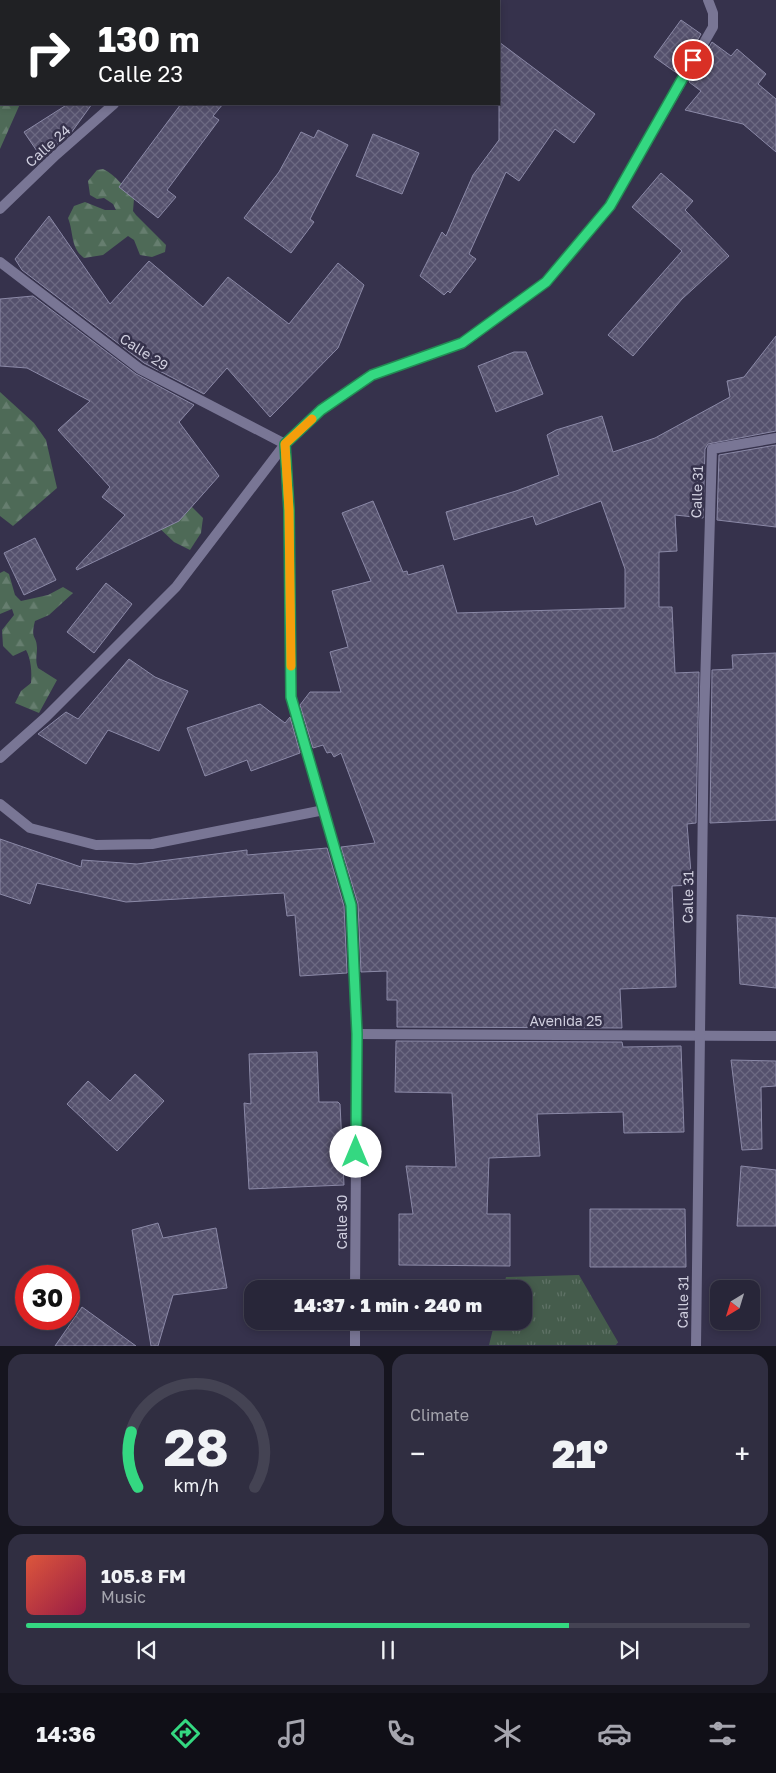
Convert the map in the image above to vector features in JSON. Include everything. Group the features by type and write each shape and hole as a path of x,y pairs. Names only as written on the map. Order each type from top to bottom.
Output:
{"street":[{"path":"0,758 46,717 176,587 285,444 321,410 372,375 462,343 546,282 610,206 633,167 654,126 713,27 713,13 708,0"},
{"name":"Calle 24","path":"0,209 56,155 113,105"},
{"name":"Calle 29","path":"0,262 140,369 285,444"},
{"name":"Calle 31","path":"696,1346 704,721 712,449 776,438"},
{"name":"Calle 30","path":"285,444 290,528 291,697 351,905 357,1034 355,1280"},
{"path":"0,804 30,828 96,845 152,844 324,810"},
{"name":"Avenida 25","path":"357,1034 776,1036"},
{"path":"354,1346 355,1330"}],"green space":[{"path":"0,105 20,105 0,149"},
{"path":"103,169 116,178 134,199 133,211 166,245 165,252 152,257 140,255 134,240 128,236 103,255 84,258 76,249 68,218 74,206 85,202 105,210 116,210 113,204 104,198 97,199 90,195 88,181 97,170"},
{"path":"0,392 34,423 46,440 57,488 13,526 0,516"},
{"path":"181,496 203,518 201,533 190,550 174,542 154,523"},
{"path":"4,571 9,574 15,595 21,601 48,595 63,587 73,593 49,615 35,621 33,634 37,644 36,660 38,668 57,680 39,713 15,703 21,691 31,683 31,670 26,650 13,656 3,646 2,630 14,615 12,609 0,614 0,573"},
{"path":"579,1275 618,1342 616,1345 489,1345 493,1330 532,1330 532,1280 505,1280 506,1277"}],"building":[{"path":"681,20 701,34 678,74 654,57"},
{"path":"712,42 731,56 737,49 766,74 758,84 776,99 776,152 743,124 685,110 701,91 689,82"},
{"path":"500,43 595,114 574,143 555,129 519,181 506,172 469,254 476,259 450,293 448,291 444,295 420,276 442,232 446,236 473,175 499,140"},
{"path":"66,105 91,105 71,133 41,157 24,132"},
{"path":"180,105 222,105 213,116 219,120 167,190 176,197 158,218 119,187"},
{"path":"318,130 348,145 310,219 314,222 291,253 244,218 279,172 301,132 314,138"},
{"path":"373,134 419,153 402,194 356,176"},
{"path":"661,173 693,201 685,210 729,256 682,299 633,356 608,335 682,251 632,207"},
{"path":"49,216 110,304 149,261 203,307 228,277 289,324 338,263 364,285 338,348 270,417 227,368 204,394 144,363 22,270 15,259"},
{"path":"33,296 136,374 194,405 179,422 219,476 179,521 77,570 76,568 125,515 102,497 110,487 58,430 90,401 27,368 0,366 0,299"},
{"path":"776,336 776,431 708,444 705,449 703,518 675,515 677,551 659,552 659,607 672,607 675,673 699,672 696,823 687,824 692,885 672,886 676,987 620,989 622,1028 397,1027 397,1000 387,1000 387,971 361,972 358,904 341,847 375,843 341,753 334,757 331,752 327,753 323,745 313,748 300,705 310,692 341,692 330,652 348,647 332,591 371,581 342,513 373,501 403,572 407,571 408,575 443,565 457,613 625,608 625,569 601,501 536,525 533,516 454,540 446,512 516,491 559,475 547,435 556,430 602,416 613,452 655,438 730,397 727,381 744,377"},
{"path":"514,352 526,352 543,394 496,412 478,366"},
{"path":"776,445 776,527 717,520 719,455"},
{"path":"35,538 56,580 24,595 4,553"},
{"path":"106,583 132,604 94,653 67,632"},
{"path":"776,653 776,820 710,823 712,670 733,669 732,655"},
{"path":"129,659 155,677 188,691 159,751 108,730 86,764 38,734 66,712 78,719"},
{"path":"260,704 285,723 290,717 300,753 251,771 247,760 205,776 187,728"},
{"path":"0,839 81,867 82,860 137,864 247,850 247,855 327,848 344,906 347,973 300,976 295,915 287,916 284,893 126,902 37,883 30,904 0,894"},
{"path":"737,915 776,918 776,988 740,984"},
{"path":"396,1041 622,1042 623,1047 681,1046 684,1132 624,1133 623,1112 537,1114 540,1156 489,1158 487,1214 510,1214 510,1266 399,1265 399,1214 413,1214 406,1166 456,1167 452,1093 395,1092"},
{"path":"317,1052 319,1102 338,1102 340,1104 344,1185 249,1189 244,1103 251,1104 249,1054"},
{"path":"731,1060 776,1061 776,1086 761,1087 762,1149 742,1150"},
{"path":"135,1074 164,1101 117,1151 67,1104 88,1081 110,1101"},
{"path":"741,1166 776,1170 776,1226 737,1226"},
{"path":"590,1209 685,1209 686,1267 590,1267"},
{"path":"158,1223 163,1238 216,1228 227,1288 173,1295 158,1346 151,1346 132,1230"},
{"path":"82,1307 136,1346 55,1346 66,1330 80,1330 80,1310"}],"slow traffic":[{"path":"291,666 291,575 285,444 312,419"}],"route":[{"path":"356,1152 357,1034 351,905 291,697 291,575 285,444 321,410 372,375 462,343 546,282 610,206 693,60"}]}
